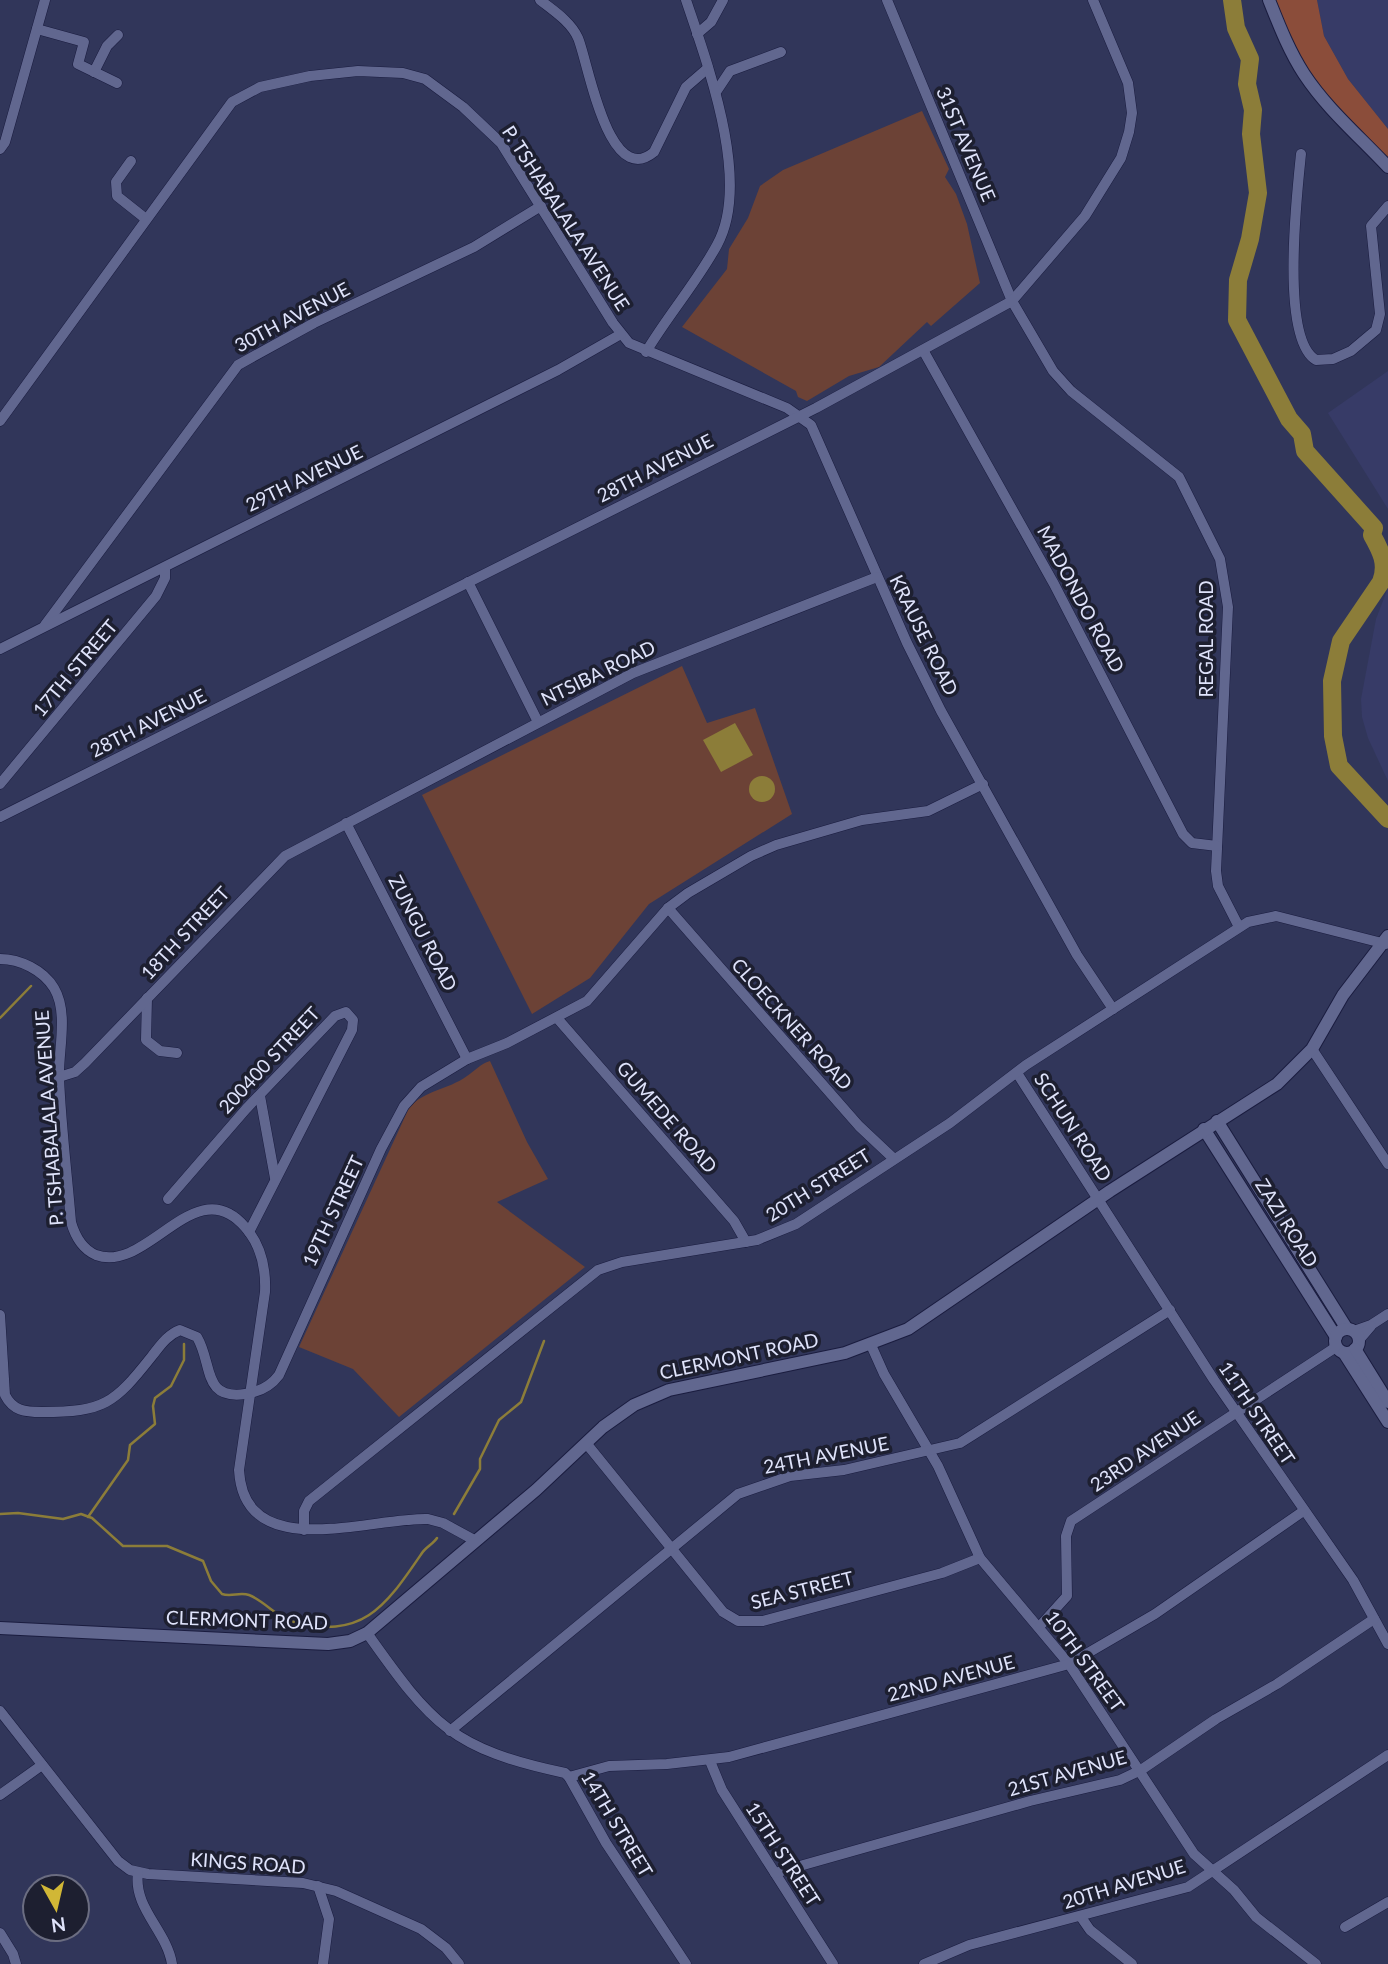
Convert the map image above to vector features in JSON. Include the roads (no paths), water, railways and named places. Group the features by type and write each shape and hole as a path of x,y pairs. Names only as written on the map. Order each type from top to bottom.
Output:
{"street":[{"path":"0,149 5,142 45,0"},
{"path":"540,0 565,20 578,37 609,138 619,149 634,156 647,157 654,152 686,87 708,68"},
{"path":"686,0 716,92 727,164 728,195 724,228 718,244 646,352 800,414"},
{"path":"697,34 711,22 723,0"},
{"name":"31ST AVENUE","path":"887,0 1012,301"},
{"name":"28TH AVENUE","path":"0,817 800,414 1012,301 1085,216 1121,158 1129,132 1132,113 1128,83 1093,0"},
{"path":"1269,0 1292,54 1311,84 1388,167"},
{"path":"37,29 84,42 77,63 117,83"},
{"path":"94,72 107,46 118,35"},
{"path":"716,92 730,71 781,52"},
{"name":"P. TSHABALALA AVENUE","path":"0,421 198,146 239,96 280,82 358,71 403,73 435,85 491,132 621,334 629,343 646,352"},
{"path":"1301,154 1293,265 1303,345 1316,360 1333,359 1351,351 1376,330 1380,314 1371,226 1388,206"},
{"path":"131,161 116,183 117,196 146,219"},
{"name":"30TH AVENUE","path":"42,628 239,365 313,323 474,247 541,206"},
{"name":"REGAL ROAD","path":"1012,301 1063,384 1179,477 1220,559 1228,607 1217,846 1218,886 1239,927"},
{"name":"29TH AVENUE","path":"0,649 580,359 621,334"},
{"name":"MADONDO ROAD","path":"923,350 1054,584 1183,834 1192,843 1217,846"},
{"name":"KRAUSE ROAD","path":"800,414 816,435 877,577 935,699 1077,955 1113,1009"},
{"name":"17TH STREET","path":"0,784 156,596 165,578 164,568"},
{"name":"NTSIBA ROAD","path":"346,823 670,656 877,577"},
{"path":"468,582 538,722"},
{"name":"19TH STREET","path":"251,1393 270,1385 279,1375 336,1243 404,1106 421,1087 467,1059 557,1018 595,995 668,908 701,885 776,845 862,820 928,811 983,784"},
{"name":"18TH STREET","path":"59,1077 79,1069 272,867 285,856 346,823"},
{"name":"ZUNGU ROAD","path":"346,823 467,1059"},
{"name":"CLOECKNER ROAD","path":"668,908 859,1126 893,1158"},
{"name":"20TH STREET","path":"304,1530 304,1511 309,1501 591,1275 614,1263 746,1242 767,1237 796,1224 1026,1065 1239,927 1260,917 1276,916 1386,941"},
{"name":"CLERMONT ROAD","path":"0,1628 328,1644 350,1641 367,1633 622,1412 657,1394 871,1345 908,1329 1204,1129 1277,1084 1312,1049 1343,995 1386,941"},
{"name":"P. TSHABALALA AVENUE","path":"0,959 21,962 36,970 55,990 61,1011 59,1077 71,1222 74,1233 89,1251 110,1258 121,1257 137,1250 182,1218 201,1211 230,1215 249,1231"},
{"path":"147,998 146,1040 160,1051 177,1053"},
{"name":"200400 STREET","path":"168,1199 335,1016 346,1012 352,1016 352,1030 249,1231"},
{"name":"GUMEDE ROAD","path":"557,1018 734,1221 746,1242"},
{"path":"1312,1049 1388,1164"},
{"name":"SCHUN ROAD","path":"1017,1073 1099,1199"},
{"path":"260,1096 275,1179"},
{"name":"ZAZI ROAD","path":"1217,1121 1347,1341 1388,1422"},
{"name":"ZAZI ROAD","path":"1204,1129 1388,1402"},
{"name":"11TH STREET","path":"1099,1199 1302,1512 1353,1580 1388,1644"},
{"path":"249,1231 260,1252 266,1281 239,1470 242,1490 264,1519 287,1529 304,1530 428,1519 443,1523 476,1541"},
{"name":"24TH AVENUE","path":"450,1731 747,1489 790,1476 844,1470 970,1439 1170,1310"},
{"name":"23RD AVENUE","path":"1040,1626 1067,1595 1066,1536 1071,1521 1236,1410 1388,1314"},
{"path":"0,1315 5,1395 12,1405 22,1411 76,1411 102,1406 135,1378 167,1338 180,1330 197,1338 212,1381 220,1391 230,1395 251,1393"},
{"name":"10TH STREET","path":"871,1345 884,1374 930,1451 980,1558 1006,1592 1040,1626 1069,1664 1194,1854 1256,1917 1316,1964"},
{"name":"SEA STREET","path":"586,1443 723,1612 738,1621 750,1623 942,1573 980,1558"},
{"name":"22ND AVENUE","path":"569,1777 609,1766 710,1761 1069,1664 1155,1614 1302,1512"},
{"name":"21ST AVENUE","path":"775,1873 1030,1801 1120,1780 1141,1770 1374,1619"},
{"name":"14TH STREET","path":"367,1633 423,1709 450,1731 504,1759 565,1773 569,1777 599,1832 686,1964"},
{"path":"0,1711 118,1861 138,1873 142,1902 167,1943 173,1964"},
{"name":"20TH AVENUE","path":"924,1964 969,1945 1188,1887 1388,1755"},
{"name":"15TH STREET","path":"710,1761 722,1790 833,1964"},
{"path":"0,1795 42,1765"},
{"name":"KINGS ROAD","path":"138,1873 318,1886 421,1929 446,1948 459,1964"},
{"path":"318,1886 329,1919 323,1964"},
{"path":"1345,1927 1388,1902"},
{"path":"1081,1917 1090,1930 1132,1964"},
{"path":"0,1933 16,1964"}],"waterway":[{"path":"1232,0 1236,28 1250,59 1247,84 1253,110 1251,134 1258,193 1250,239 1238,280 1237,320 1289,419 1302,434 1305,451 1374,528 1372,535 1382,558 1383,575 1341,641 1332,681 1333,736 1339,766 1388,819"},
{"path":"0,1018 31,986"},
{"path":"454,1514 480,1469 480,1459 499,1420 521,1402 544,1341"},
{"path":"88,1517 128,1460 130,1445 155,1424 155,1398 171,1386 184,1360 184,1344"},
{"path":"0,1514 18,1513 63,1519 81,1514 92,1518 123,1546 167,1546 203,1561 211,1581 222,1594 249,1595 285,1619 315,1626 354,1623 370,1615 383,1604 437,1538"}]}
